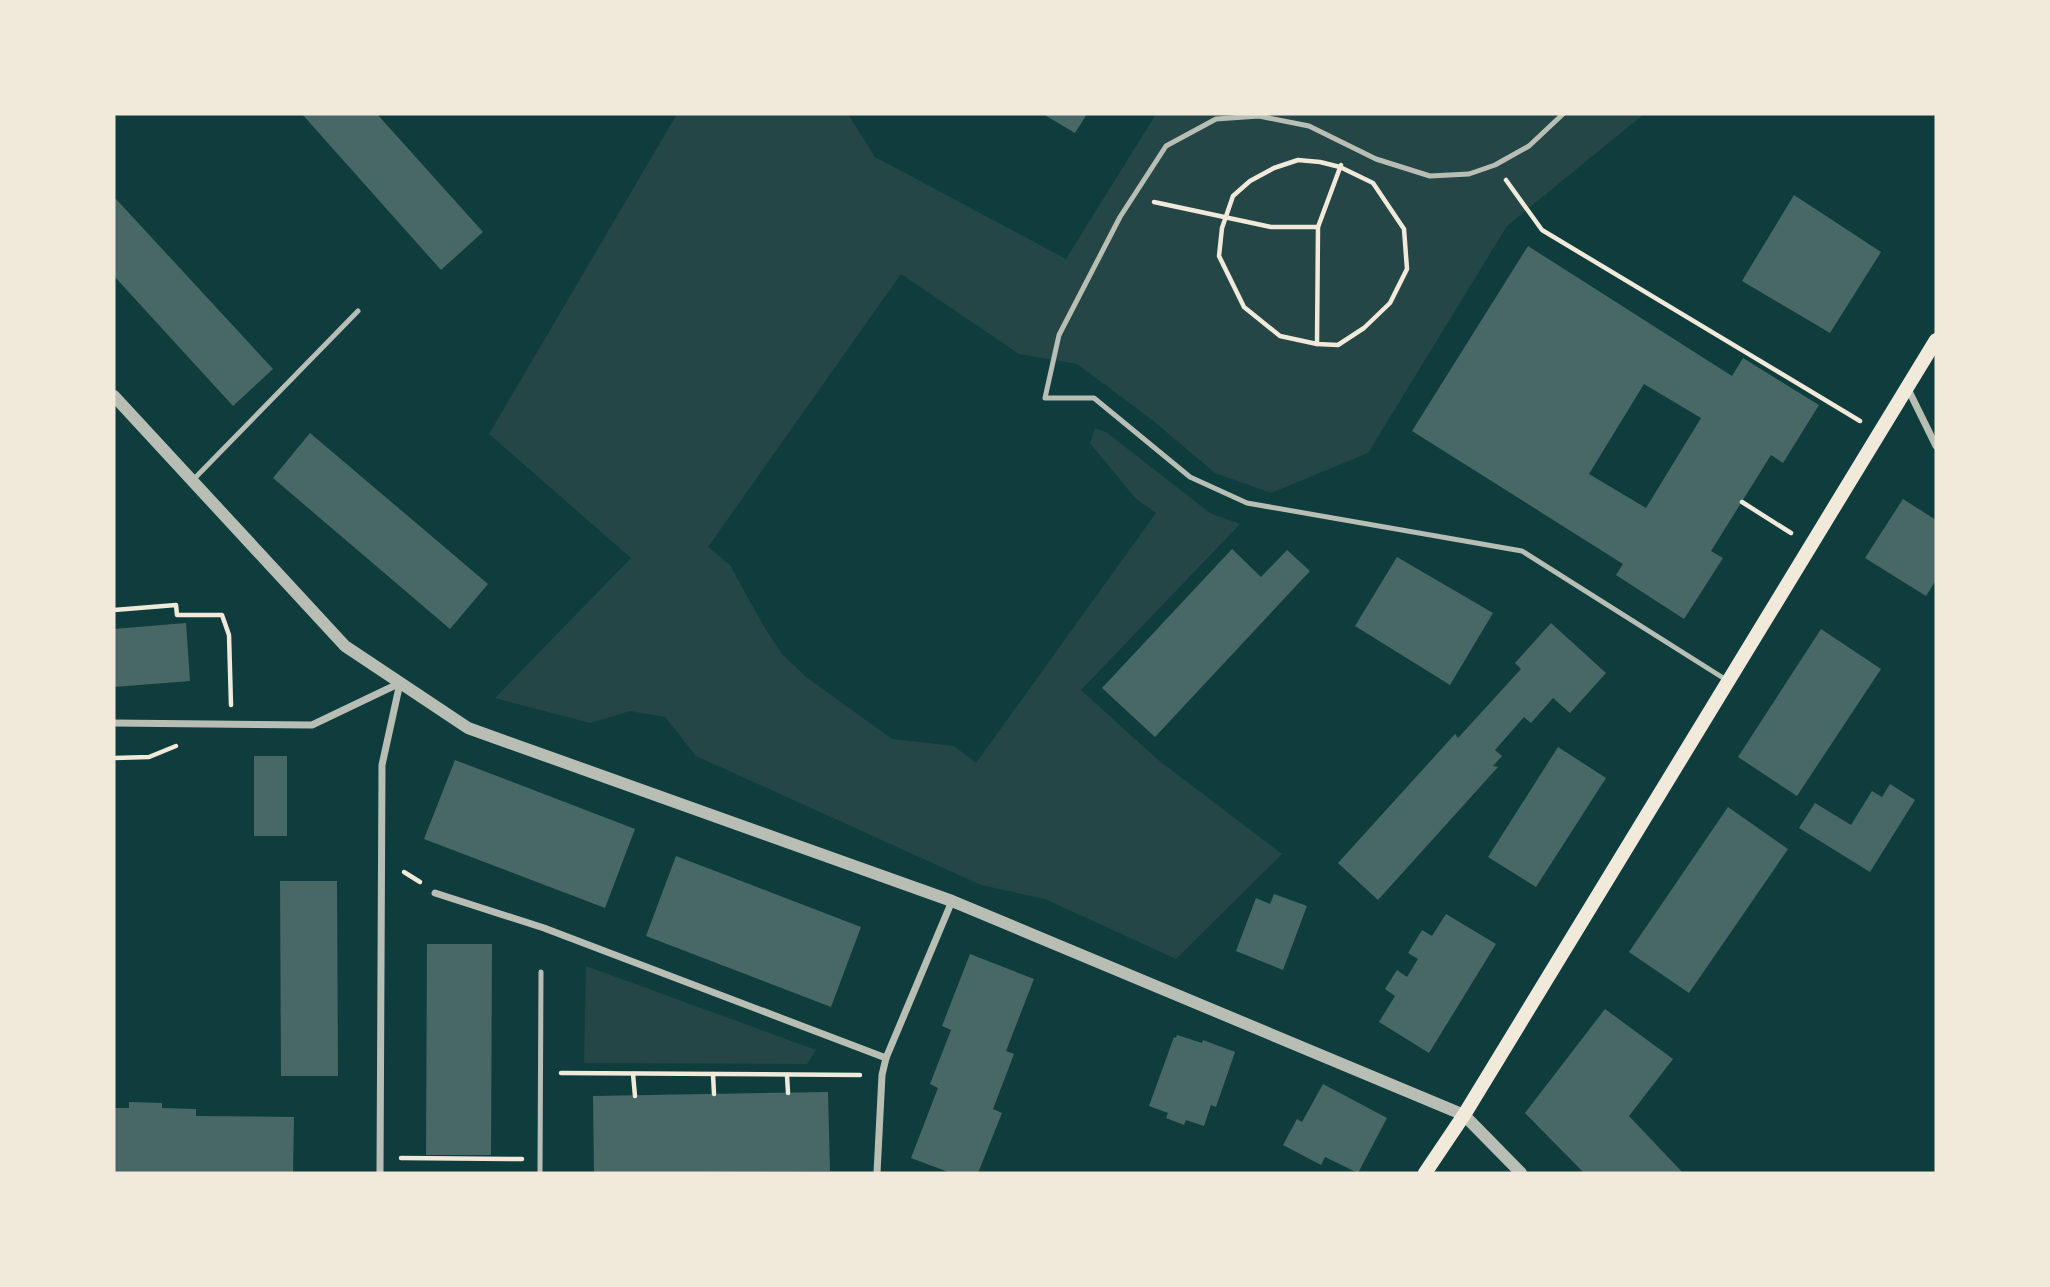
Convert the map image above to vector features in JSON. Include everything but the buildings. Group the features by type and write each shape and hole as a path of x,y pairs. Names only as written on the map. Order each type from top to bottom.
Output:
{"main road":[{"path":"1425,1173 1464,1115 1936,341"}],"street":[{"path":"1907,386 1936,446"},
{"path":"114,397 345,646 468,728 952,901 1464,1115 1521,1173"},
{"path":"114,723 312,724 400,683"},
{"path":"380,1173 382,765 400,683"},
{"path":"435,893 544,928 886,1058"},
{"path":"877,1173 882,1075 886,1058 952,901"}],"lane":[{"path":"1563,114 1529,146 1495,165 1469,174 1430,176 1376,159 1309,126 1259,116 1216,118 1166,146 1120,217 1059,335 1045,398 1094,398 1190,477 1247,503 1522,551 1728,681"},
{"path":"192,481 358,311"},
{"path":"540,1173 541,972"}],"path":[{"path":"1317,344 1318,227 1348,145"},
{"path":"1298,160 1340,167 1373,183 1404,229 1407,269 1390,303 1364,328 1338,345 1317,344 1280,336 1244,307 1219,256 1226,217 1233,196 1250,181 1274,168 1298,160"},
{"path":"1495,165 1542,230 1879,432"},
{"path":"1132,198 1271,227 1318,227"},
{"path":"1742,502 1810,545"},
{"path":"114,610 176,605 177,615 222,615 229,635 232,724"},
{"path":"381,856 435,893"},
{"path":"541,1073 882,1075"},
{"path":"633,1074 635,1096"},
{"path":"713,1074 714,1094"},
{"path":"787,1075 788,1093"},
{"path":"380,1157 540,1159"}],"shaded area":[{"path":"677,114 848,114 875,157 1066,259 1156,114 1644,114 1507,226 1368,453 1271,493 1215,473 1151,419 1077,364 1019,354 901,274 708,547 730,565 782,654 806,677 892,739 954,746 976,763 1156,513 1135,498 1090,443 1095,428 1106,432 1210,513 1240,524 1081,690 1157,759 1282,854 1176,959 1045,899 981,885 696,756 665,717 630,711 590,723 495,698 631,558 489,434"},
{"path":"586,966 816,1050 807,1064 584,1063"}]}
